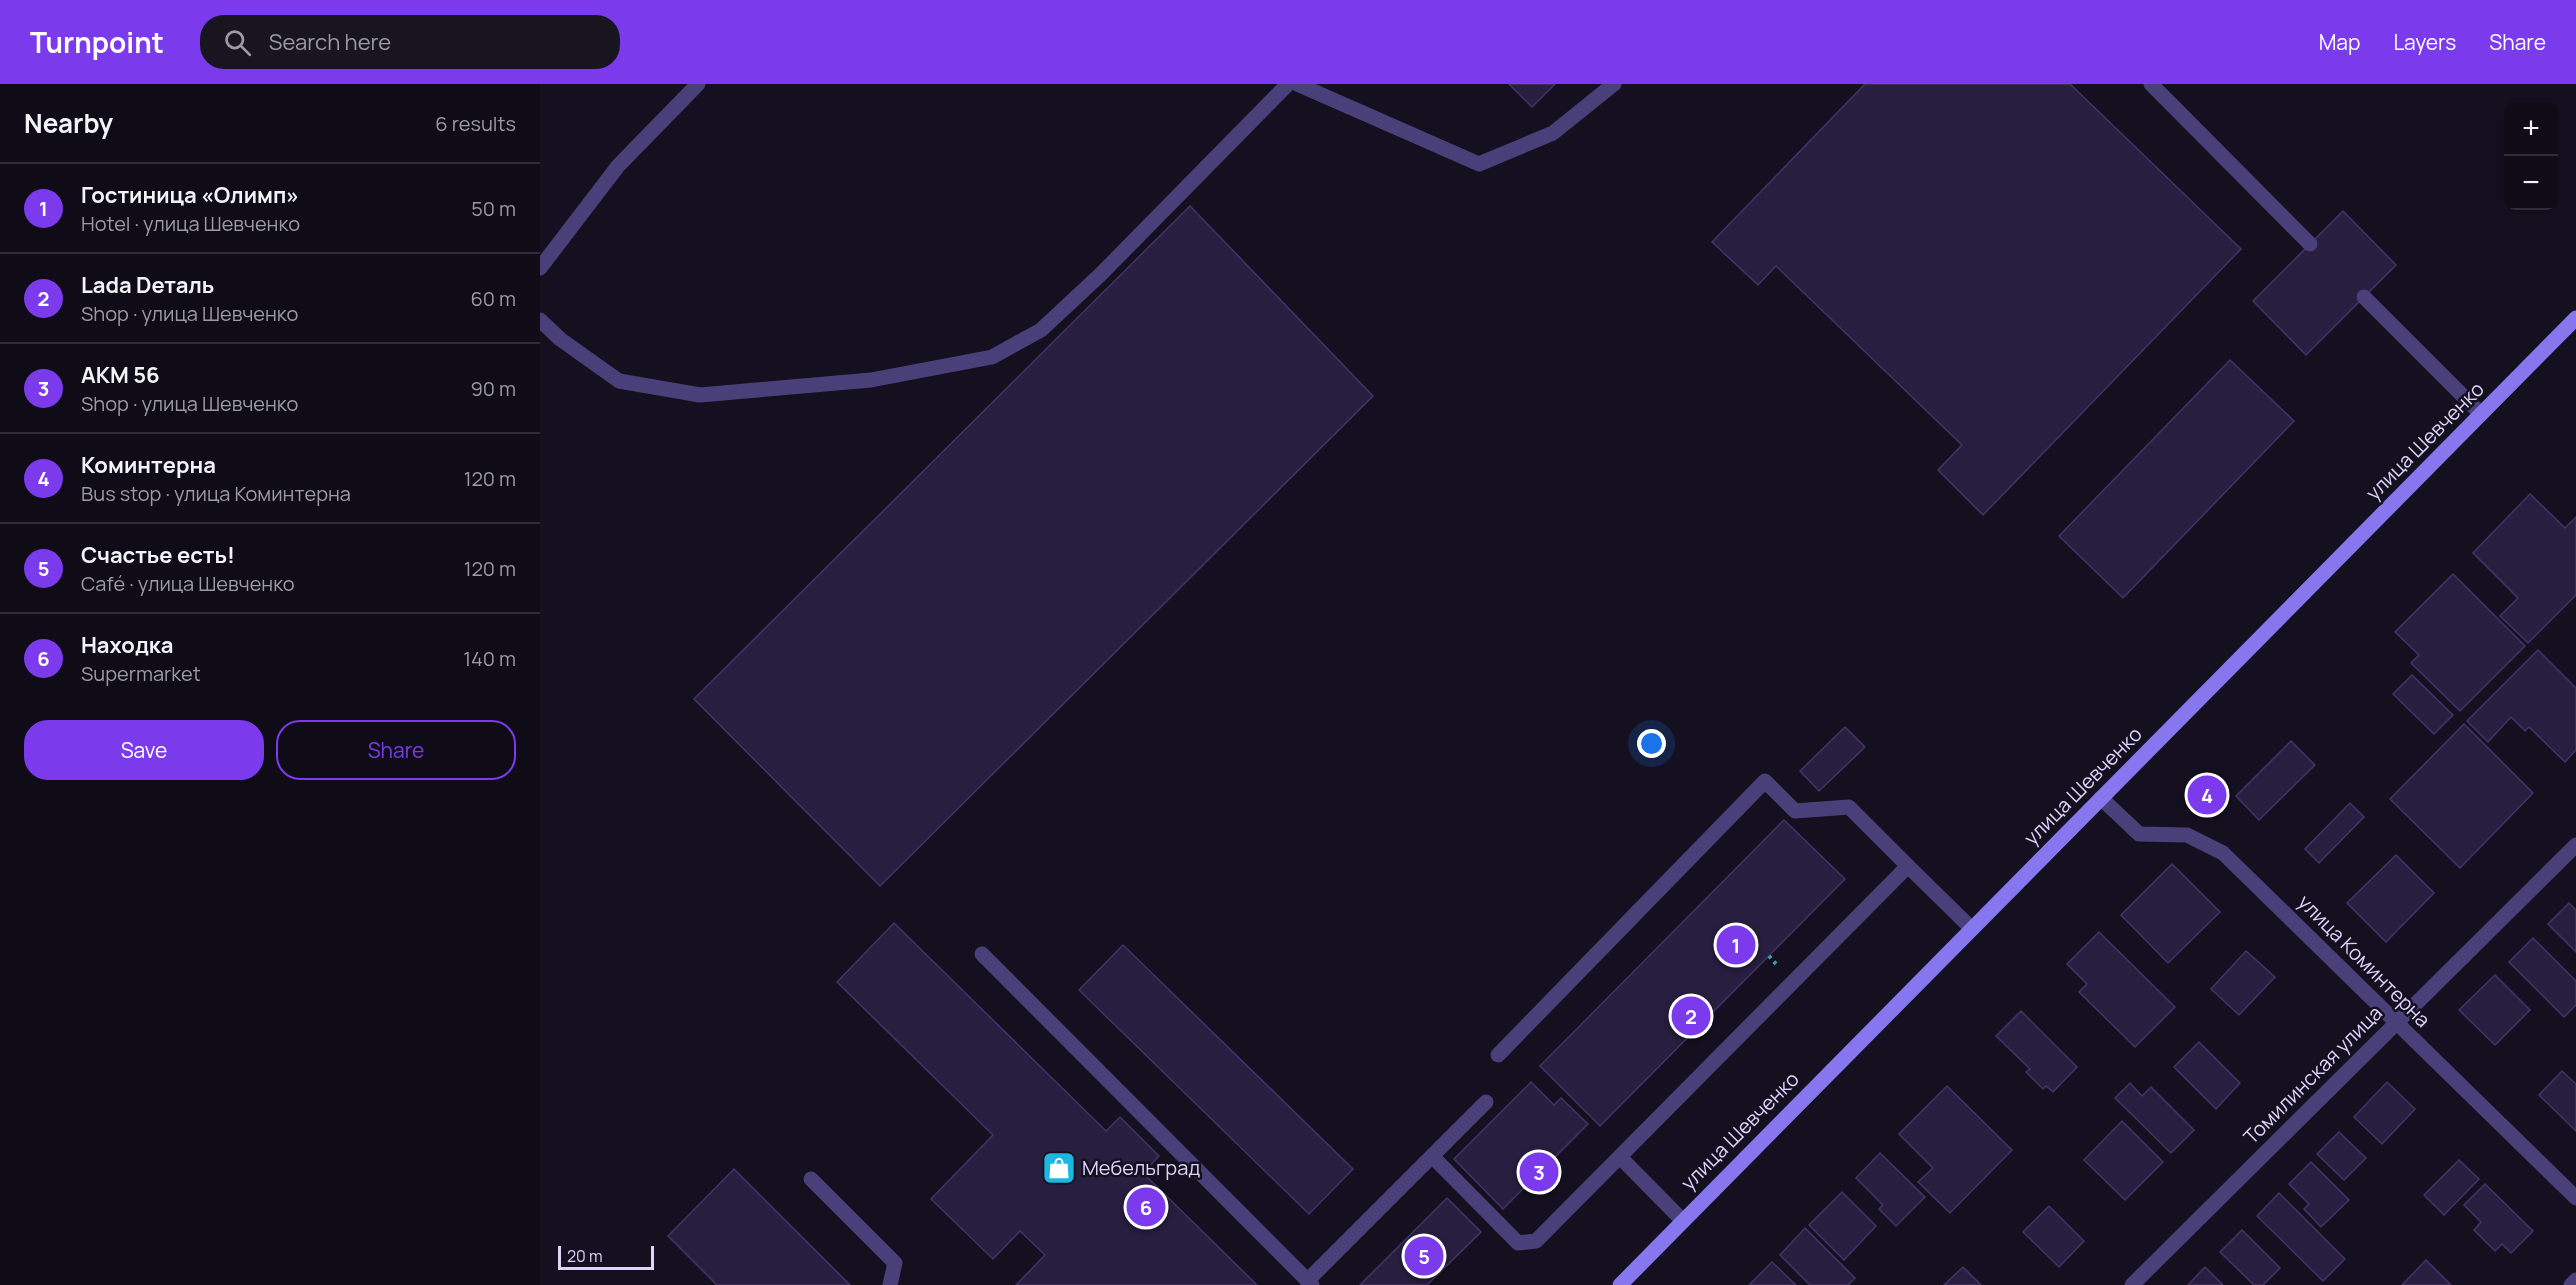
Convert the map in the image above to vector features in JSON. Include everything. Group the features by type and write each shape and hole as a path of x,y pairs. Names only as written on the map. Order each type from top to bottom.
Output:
{"main road":[{"name":"улица Шевченко","path":"1620,1285 2576,318"}],"street":[{"path":"540,268 618,166 698,84"},
{"path":"540,320 560,339 619,381 700,395 871,380 992,357 1041,330 1101,274 1288,84"},
{"path":"1297,84 1479,164 1554,134 1614,84"},
{"path":"2151,84 2310,244"},
{"path":"2364,297 2481,414"},
{"path":"1498,1055 1765,781 1795,811 1849,807 1971,928"},
{"name":"улица Коминтерна","path":"2101,798 2139,834 2187,835 2223,853 2576,1198"},
{"name":"Томилинская улица","path":"2132,1285 2576,845"},
{"path":"1432,1156 1518,1243 1536,1241 1908,866"},
{"path":"982,954 1310,1283 1486,1102"},
{"path":"1620,1157 1682,1220"},
{"path":"811,1179 895,1263 890,1285"},
{"path":"2571,1285 2576,1280"}],"building":[{"path":"1509,84 1555,84 1532,107"},
{"path":"1865,84 2070,84 2241,249 1983,515 1938,470 1962,445 1776,266 1758,285 1712,242"},
{"path":"1190,206 1373,396 880,886 694,699"},
{"path":"2343,211 2396,265 2306,355 2253,301"},
{"path":"2230,360 2294,421 2123,598 2059,536"},
{"path":"2530,494 2565,528 2576,517 2576,595 2528,643 2500,616 2518,598 2473,553"},
{"path":"2453,574 2525,646 2460,711 2411,663 2419,655 2395,632"},
{"path":"2538,650 2576,688 2576,750 2565,762 2529,727 2525,731 2511,717 2488,742 2467,721"},
{"path":"2412,675 2453,715 2434,734 2393,694"},
{"path":"2464,724 2533,793 2460,868 2390,799"},
{"path":"1845,727 1865,747 1819,791 1800,771"},
{"path":"2291,741 2315,765 2259,820 2236,796"},
{"path":"2350,803 2364,817 2319,863 2305,849"},
{"path":"1784,820 1845,879 1600,1126 1540,1066"},
{"path":"2396,855 2434,893 2386,942 2347,903"},
{"path":"2172,864 2220,912 2168,963 2121,915"},
{"path":"2569,903 2576,910 2576,952 2548,924"},
{"path":"894,923 1106,1131 1120,1117 1159,1156 1143,1173 1257,1285 1016,1285 1045,1255 1020,1231 993,1259 931,1199 993,1135 837,982"},
{"path":"2099,932 2175,1007 2135,1047 2079,992 2087,984 2067,964"},
{"path":"2533,938 2576,981 2576,1005 2564,1017 2509,962"},
{"path":"1123,945 1353,1169 1309,1214 1079,990"},
{"path":"2246,951 2275,977 2239,1015 2211,989"},
{"path":"2495,975 2530,1010 2495,1045 2459,1010"},
{"path":"2021,1011 2077,1067 2053,1092 2046,1086 2043,1089 2026,1072 2030,1069 1996,1036"},
{"path":"2199,1042 2240,1083 2216,1109 2174,1067"},
{"path":"2562,1071 2576,1084 2576,1131 2539,1095"},
{"path":"1531,1082 1554,1105 1561,1098 1588,1124 1503,1209 1454,1159"},
{"path":"2387,1082 2415,1109 2382,1144 2354,1117"},
{"path":"2130,1083 2142,1096 2151,1087 2194,1130 2171,1153 2115,1098"},
{"path":"1947,1086 2012,1150 1950,1213 1918,1182 1933,1168 1899,1134"},
{"path":"2122,1121 2163,1162 2125,1200 2084,1160"},
{"path":"2339,1132 2366,1158 2344,1180 2317,1154"},
{"path":"1880,1153 1925,1197 1896,1226 1879,1209 1883,1205 1856,1178"},
{"path":"2459,1160 2479,1179 2444,1215 2424,1195"},
{"path":"2311,1162 2349,1200 2321,1227 2304,1209 2309,1204 2289,1184"},
{"path":"734,1169 850,1285 717,1285 668,1236"},
{"path":"2485,1184 2533,1231 2511,1253 2502,1244 2495,1251 2474,1230 2481,1222 2464,1205"},
{"path":"1842,1192 1876,1226 1844,1260 1809,1225"},
{"path":"2279,1193 2345,1259 2323,1281 2257,1216"},
{"path":"1447,1198 1481,1232 1427,1285 1360,1285"},
{"path":"2049,1206 2084,1241 2059,1267 2023,1232"},
{"path":"1805,1228 1855,1278 1848,1285 1810,1285 1780,1255"},
{"path":"2242,1230 2280,1268 2263,1285 2254,1285 2220,1252"},
{"path":"2426,1260 2451,1285 2402,1285"},
{"path":"1772,1262 1796,1285 1749,1285"},
{"path":"1963,1267 1981,1285 1944,1285"},
{"path":"2205,1267 2223,1285 2188,1285"}],"place":[{"name":"Коминтерна","path":"2207,795"},
{"name":"Гостиница «Олимп»","path":"1736,945"},
{"name":"Lada Dеталь","path":"1691,1016"},
{"name":"Мебельград","path":"1059,1168"},
{"name":"АКМ 56","path":"1539,1172"},
{"name":"Находка","path":"1146,1207"},
{"name":"Счастье есть!","path":"1424,1256"}]}
